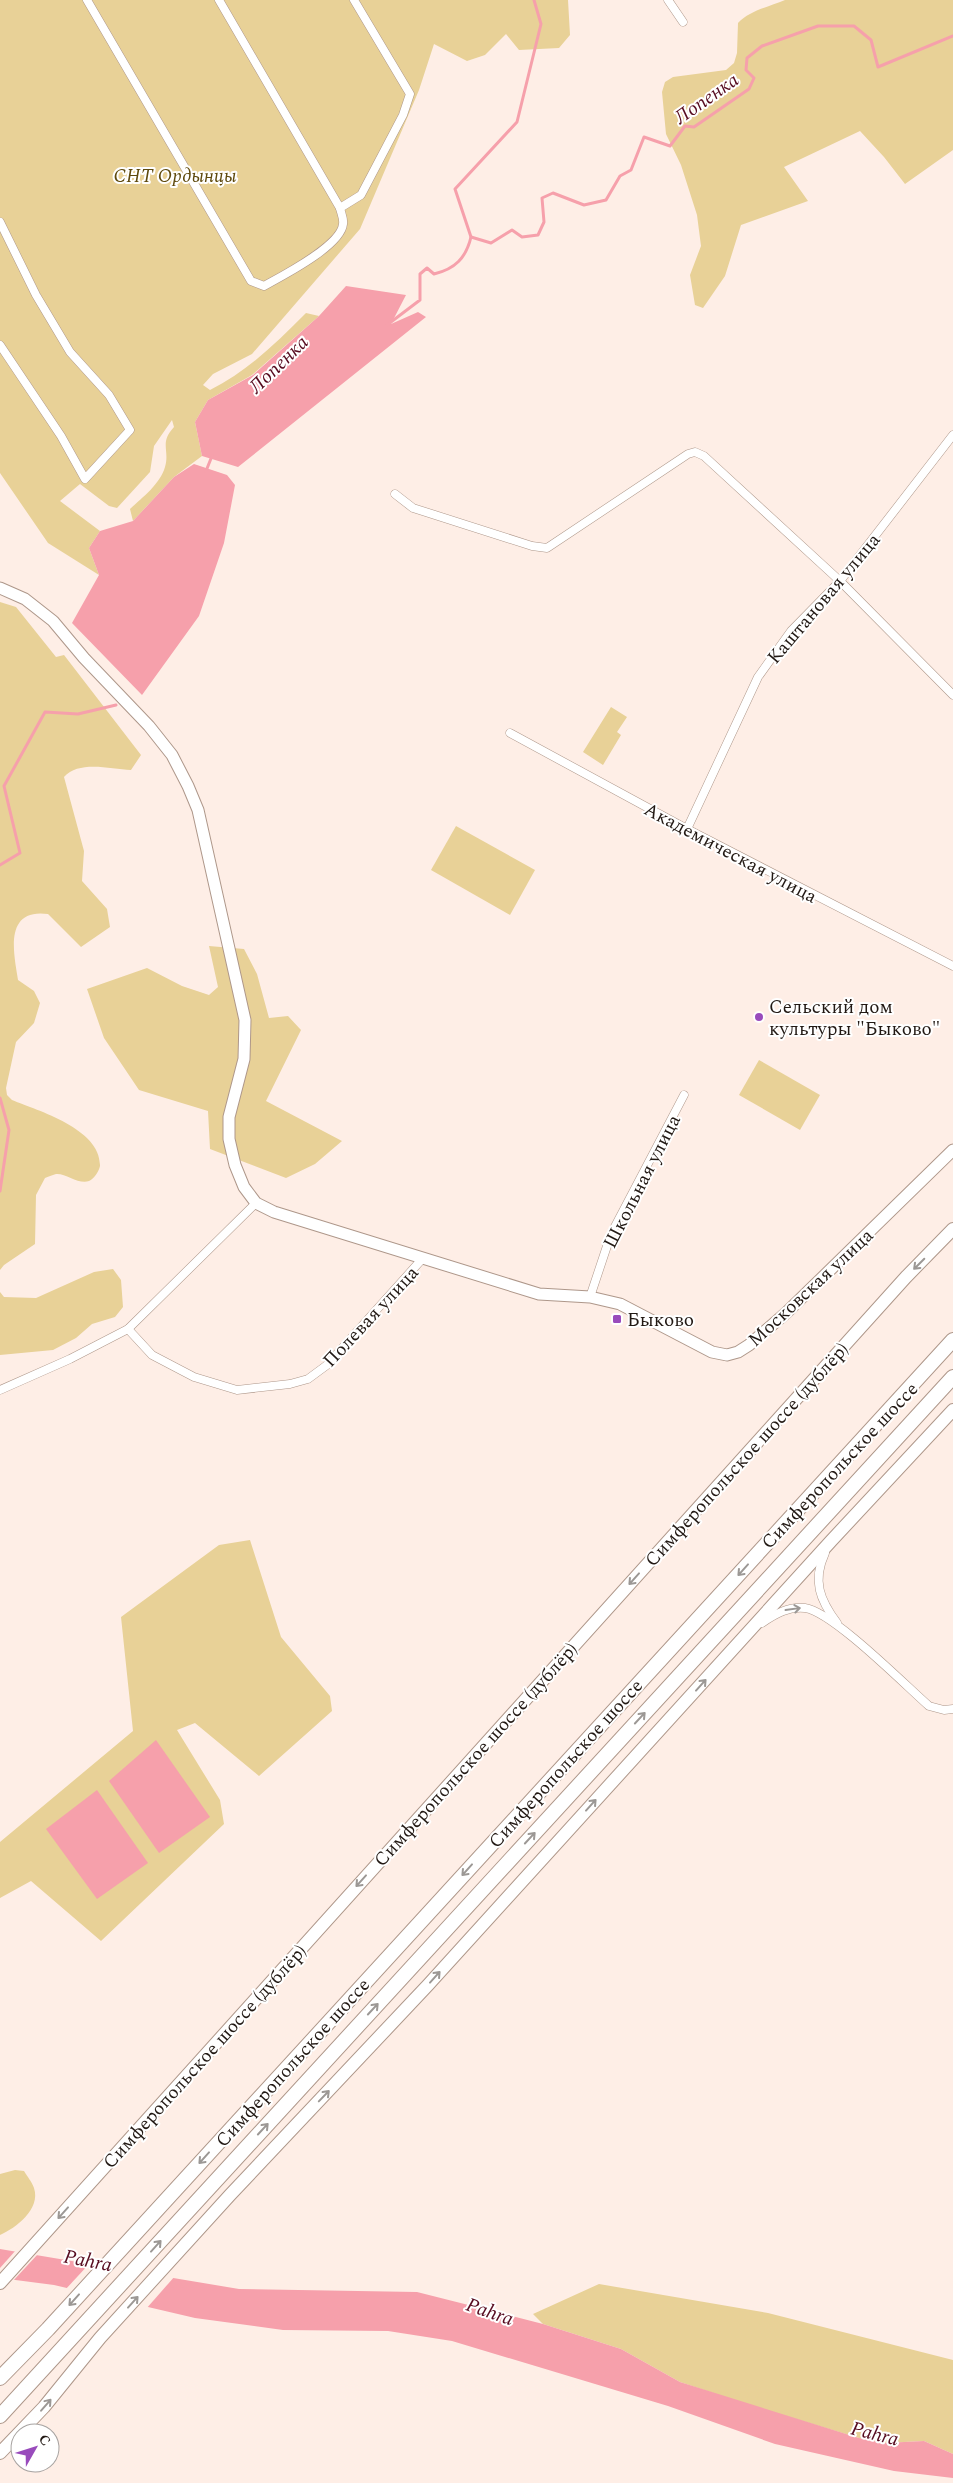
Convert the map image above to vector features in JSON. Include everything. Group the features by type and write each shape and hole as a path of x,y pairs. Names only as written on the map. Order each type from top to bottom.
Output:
{"highway":[{"name":"Симферопольское шоссе","path":"0,2378 48,2329 953,1340"},
{"name":"Симферопольское шоссе","path":"0,2416 953,1377"}],"main road":[{"name":"Симферопольское шоссе (дублёр)","path":"0,2282 892,1291 953,1229"},
{"path":"0,2453 44,2407 100,2338 230,2195 421,1992 831,1541 953,1410"}],"street":[{"path":"88,0 251,281 264,286 312,259 336,237 344,225 340,208 219,0"},
{"path":"340,208 361,195 403,115 410,94 354,0"},
{"path":"668,0 683,22"},
{"path":"0,222 36,295 70,352 109,395 130,430 85,479 62,436 0,345"},
{"name":"Каштановая улица","path":"687,829 758,677 791,631 840,581 953,435"},
{"path":"395,494 413,508 532,546 547,548 688,454 695,452 704,456 840,581 953,695"},
{"path":"0,588 25,599 53,621 84,658 149,726 172,755 194,802 245,1020 244,1059 229,1118 229,1139 235,1164 244,1187 256,1203 128,1329 70,1359 0,1390"},
{"name":"Академическая улица","path":"510,733 687,829 953,966"},
{"name":"Школьная улица","path":"590,1297 611,1234 684,1095"},
{"name":"Московская улица","path":"256,1203 274,1212 539,1294 590,1297 620,1304 712,1352 727,1355 738,1352 786,1313 953,1150"},
{"name":"Полевая улица","path":"128,1329 152,1355 194,1376 245,1390 290,1384 308,1379 327,1365 423,1258"},
{"path":"831,1541 820,1564 817,1581 820,1596 841,1628"},
{"path":"750,1631 774,1615 790,1608 806,1608 841,1628 928,1706 944,1710 953,1709"}],"green space":[{"name":"СНТ Ордынцы","path":"0,0 568,0 570,35 559,48 519,50 506,34 485,55 467,61 434,44 419,90 360,229 252,354 213,374 203,385 210,390 237,374 272,346 306,313 319,316 252,375 208,400 195,422 202,456 174,477 133,521 130,509 155,485 163,473 166,461 166,442 174,427 172,420 154,446 150,472 117,508 109,506 80,484 60,501 100,531 89,548 99,575 48,543 0,473"},
{"path":"785,0 953,0 953,150 905,184 860,131 784,167 808,201 741,225 725,276 703,308 695,305 690,275 701,246 697,215 681,165 666,134 662,92 665,82 673,77 726,70 734,63 737,53 738,23 754,12"},
{"path":"0,602 16,607 56,657 64,655 141,755 131,770 86,767 70,772 64,777 84,851 82,881 107,909 110,927 81,947 48,914 34,914 24,918 18,925 15,935 14,946 18,980 34,991 40,1003 34,1023 16,1042 6,1088 7,1095 12,1100 52,1116 80,1132 98,1153 100,1166 93,1179 85,1182 60,1174 45,1178 36,1195 35,1244 4,1265 0,1270"},
{"path":"611,707 627,717 617,732 621,735 603,765 583,752"},
{"path":"456,826 535,870 510,915 431,870"},
{"path":"209,946 244,949 257,974 269,1018 288,1016 301,1030 266,1101 342,1141 315,1164 286,1178 210,1149 208,1111 139,1090 104,1038 87,989 147,968 182,986 209,995 218,987"},
{"path":"759,1060 820,1095 800,1130 739,1095"},
{"path":"113,1269 121,1280 123,1307 115,1317 92,1324 76,1338 53,1350 0,1355 0,1292 4,1297 36,1298 94,1272"},
{"path":"250,1540 281,1637 330,1696 332,1711 259,1776 195,1723 177,1730 220,1800 224,1824 101,1941 31,1881 0,1898 0,1842 133,1731 121,1617 219,1545"},
{"path":"15,2170 24,2171 32,2184 35,2196 34,2203 31,2210 20,2223 0,2235 0,2174"},
{"path":"599,2284 768,2313 953,2360 953,2454 924,2441 884,2443 859,2438 680,2382 621,2349 543,2324 533,2314"}],"water":[{"path":"346,286 406,295 391,324 418,312 426,317 238,467 202,456 195,422 208,400 253,375 319,316"},
{"path":"194,464 227,475 235,485 224,543 199,616 142,695 72,623 99,575 89,548 100,531 133,521 174,477"},
{"path":"156,1740 210,1817 159,1853 109,1781"},
{"path":"97,1790 148,1863 97,1899 46,1829"},
{"name":"Pahra","path":"0,2249 239,2289 417,2292 543,2324 621,2349 680,2382 859,2438 884,2443 924,2441 953,2454 953,2478 894,2471 775,2444 668,2406 452,2341 388,2331 283,2330 195,2318 54,2285 0,2278"}],"pier":[{"path":"16,2250 38,2254 12,2282 0,2280 0,2268"},
{"path":"90,2263 175,2276 146,2309 65,2290"}],"waterway":[{"path":"471,237 455,189 517,122 541,24 534,0"},
{"name":"Лопенка","path":"387,325 420,300 420,274 427,268 434,274 454,266 463,257 471,237 491,243 512,230 522,237 538,235 544,222 542,198 553,193 584,205 606,200 620,176 631,170 644,137 670,146 685,126 694,127 749,89 754,78 746,70 747,58 762,46 818,26 854,26 871,40 878,67 953,36"},
{"name":"Лопенка","path":"206,471 212,456"},
{"name":"Лопенка","path":"0,865 20,853 4,786 45,712 78,714 116,705"},
{"name":"Лопенка","path":"0,1098 9,1130 0,1191"}],"place":[{"name":"Сельский дом культуры \"Быково\"","path":"759,1017"},
{"name":"Быково","path":"617,1319"}]}
